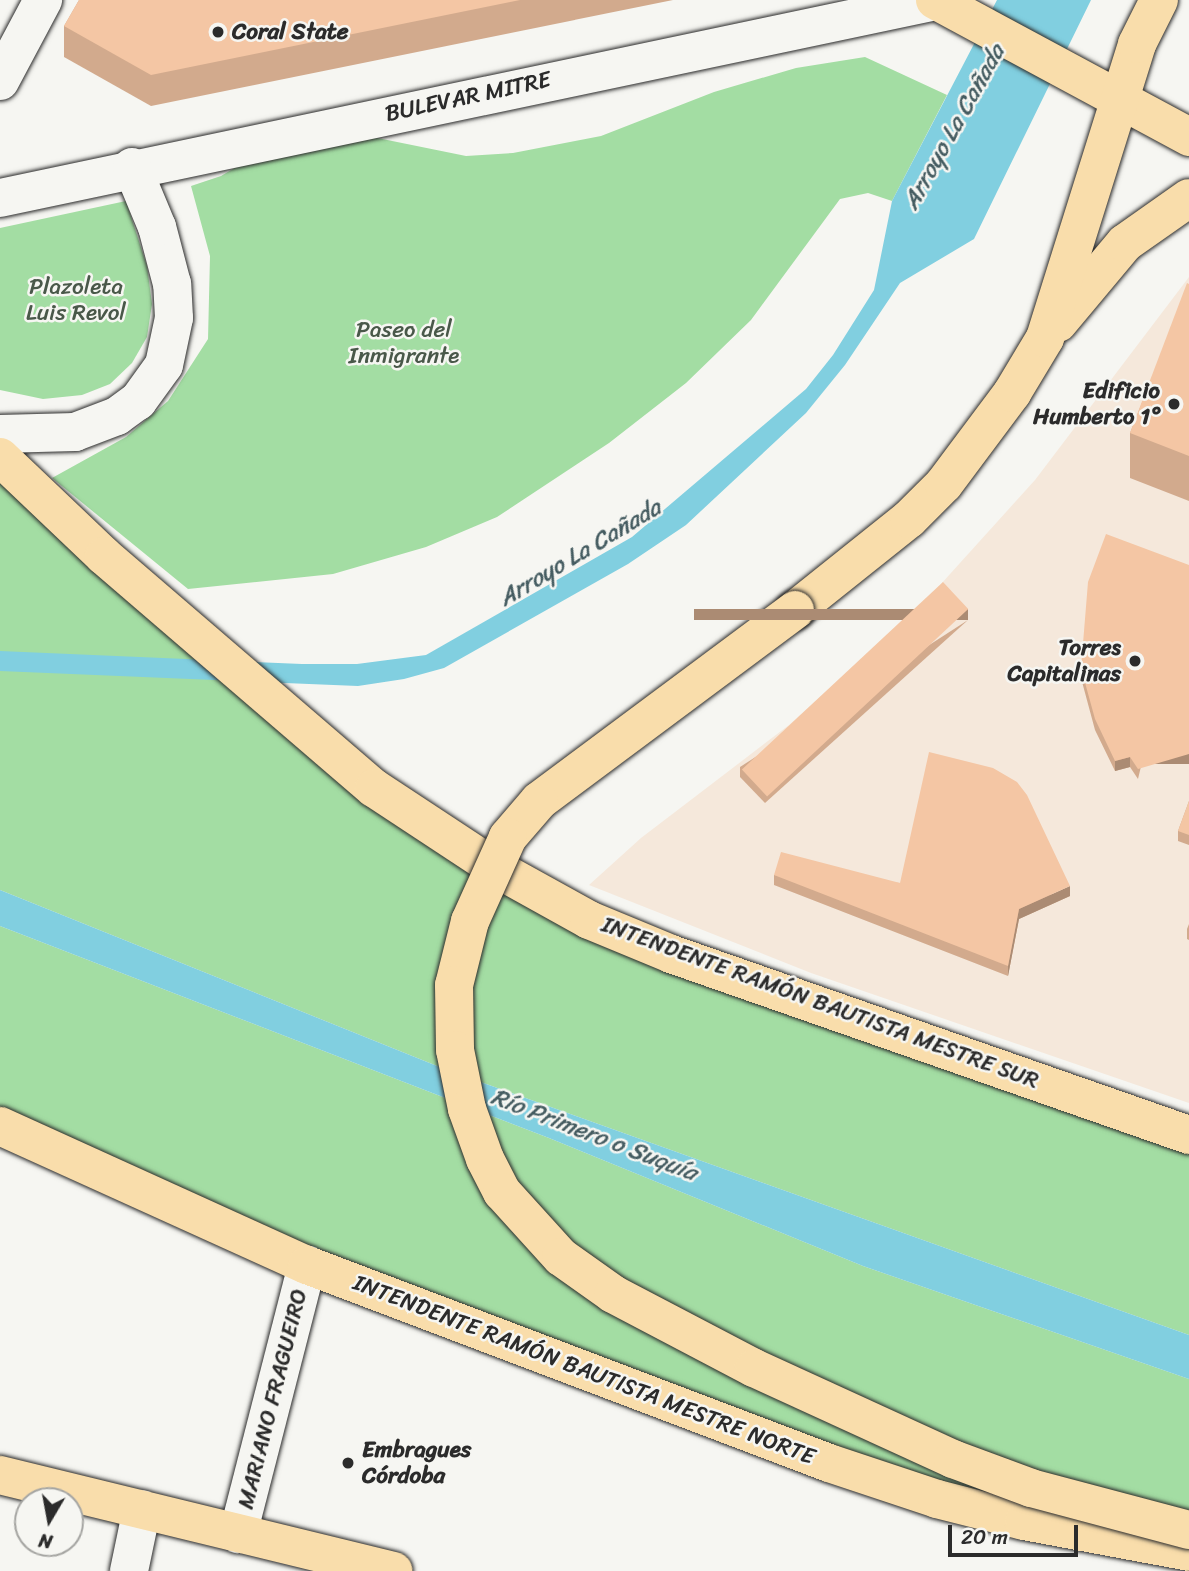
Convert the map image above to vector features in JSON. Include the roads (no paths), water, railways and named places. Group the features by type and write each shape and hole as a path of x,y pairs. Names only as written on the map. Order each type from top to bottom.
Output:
{"main road":[{"path":"936,0 1189,137"},
{"path":"1045,338 1137,44 1159,0"},
{"path":"1189,198 1125,243 1045,338 1012,393 944,485 909,519 795,610 539,801 508,837 470,921 454,985 455,1050 467,1109 485,1159 502,1192 561,1257 613,1294 754,1368 953,1459 1031,1488 1189,1530"},
{"name":"INTENDENTE RAMÓN BAUTISTA MESTRE SUR","path":"0,457 104,555 374,788 439,835 589,920 671,954 1189,1135"},
{"name":"INTENDENTE RAMÓN BAUTISTA MESTRE NORTE","path":"0,1126 307,1265 937,1499 1091,1537 1189,1552"},
{"path":"0,1475 393,1571"}],"street":[{"path":"0,81 43,0"},
{"name":"BULEVAR MITRE","path":"0,198 132,167 936,0"},
{"path":"0,434 75,432 117,416 138,401 164,365 174,318 172,284 157,227 132,167"},
{"name":"MARIANO FRAGUEIRO","path":"238,1534 307,1265"},
{"path":"129,1571 142,1509"}],"water":[{"name":"Arroyo La Cañada","path":"997,0 1091,0 974,239 900,283 845,365 806,413 686,525 628,564 444,668 404,679 358,686 0,671 0,651 302,664 357,664 426,655 632,537 806,389 833,355 874,290 892,201"},
{"name":"Río Primero o Suquía","path":"0,890 447,1070 1189,1335 1189,1379 863,1266 549,1138 0,926"}],"place":[{"name":"Coral State","path":"218,32"},
{"name":"Edificio Humberto 1°","path":"1174,404"},
{"name":"Torres Capitalinas","path":"1135,661"},
{"name":"Embragues Córdoba","path":"348,1463"}],"park label":[{"name":"Plazoleta Luis Revol","path":"76,300"},
{"name":"Paseo del Inmigrante","path":"404,343"}]}
